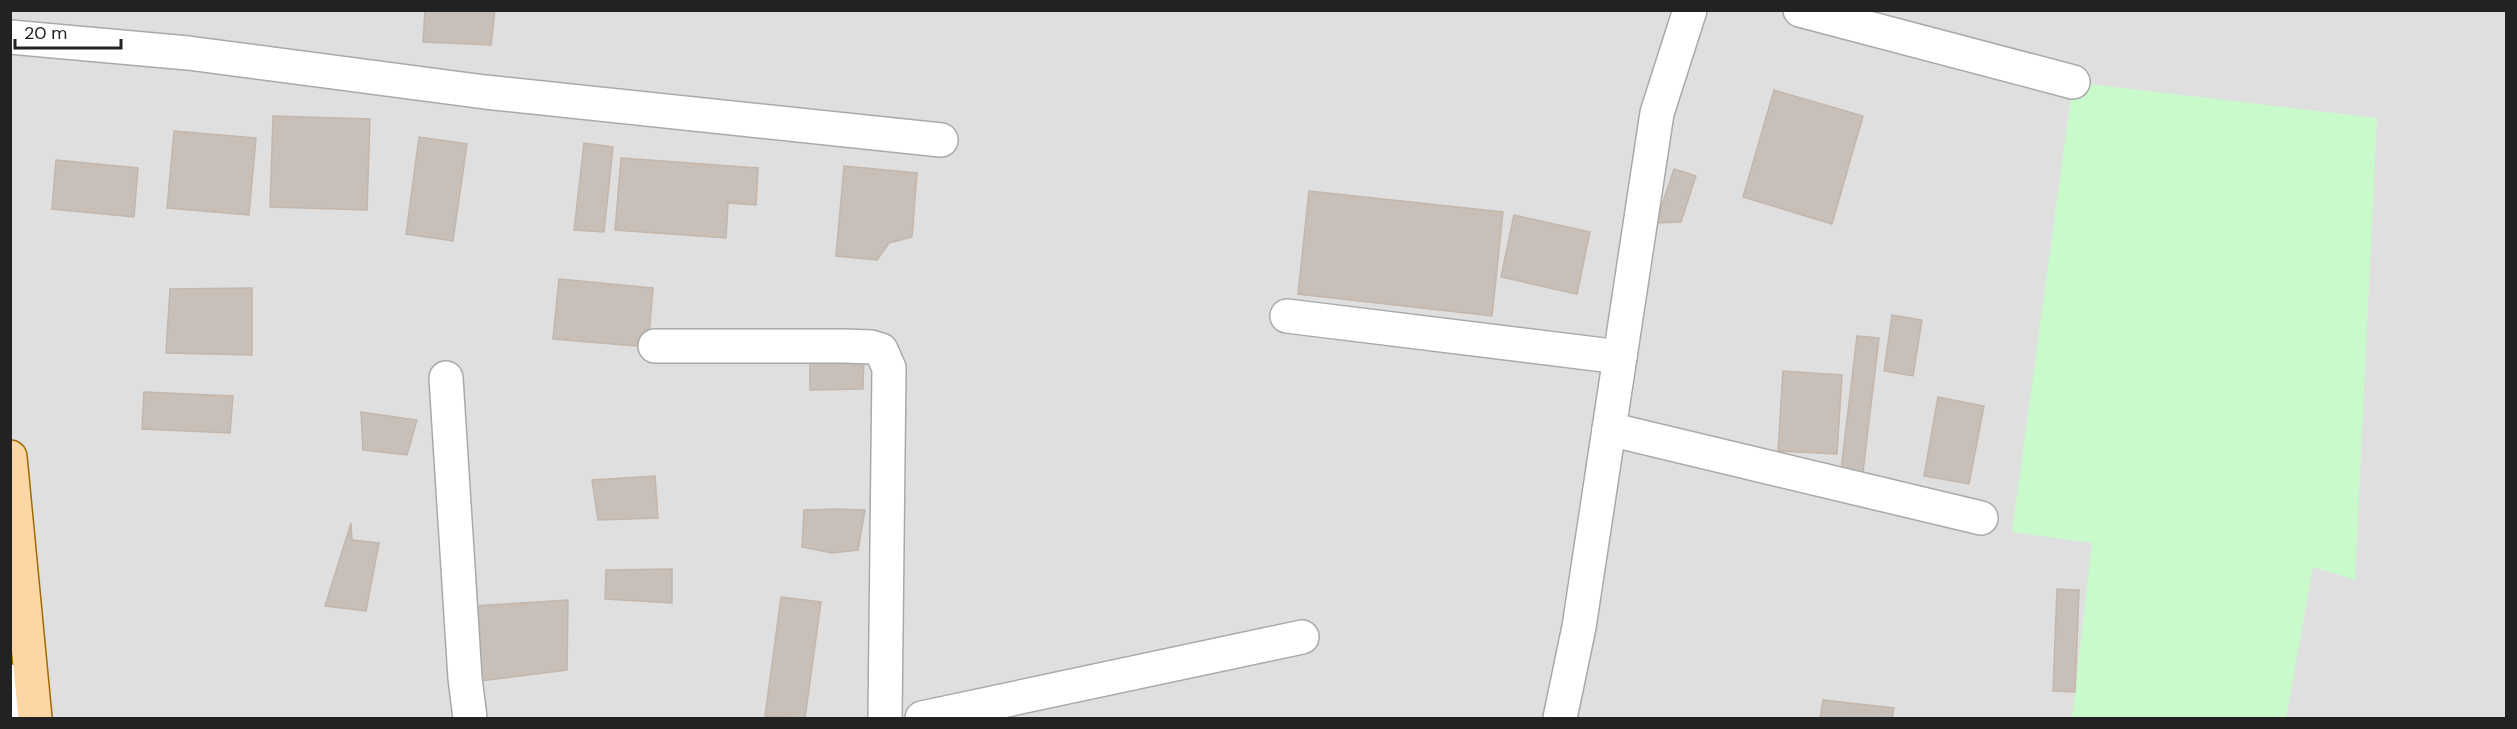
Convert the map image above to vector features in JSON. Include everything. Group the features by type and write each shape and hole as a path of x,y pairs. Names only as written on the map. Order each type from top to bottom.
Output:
{"main road":[{"path":"10,457 21,707"}],"street":[{"path":"1560,718 1579,627 1657,113 1690,10"},
{"path":"1800,10 2073,82"},
{"path":"10,37 188,53 485,92 940,140"},
{"path":"1287,316 1620,357"},
{"path":"655,346 844,346 871,347 881,350 889,368 885,718"},
{"path":"446,378 465,678 470,718"},
{"path":"1609,429 1981,518"},
{"path":"922,718 1302,637"}],"shaded area":[{"path":"10,11 2506,11 2506,718 11,718"}],"green space":[{"path":"2073,82 2377,118 2355,580 2313,567 2286,718 2072,718 2092,543 2012,532"}],"building":[{"path":"425,10 495,10 491,45 423,42"},
{"path":"1774,90 1863,116 1832,224 1743,197"},
{"path":"273,116 370,119 367,210 270,207"},
{"path":"174,131 256,138 249,215 167,208"},
{"path":"419,137 467,144 453,241 406,234"},
{"path":"584,143 613,147 604,232 574,230"},
{"path":"621,158 758,168 756,205 728,203 726,238 615,230"},
{"path":"56,160 138,168 134,217 52,209"},
{"path":"844,166 917,173 912,237 889,243 877,260 836,256"},
{"path":"1674,169 1696,176 1681,222 1656,223"},
{"path":"1309,191 1503,212 1492,316 1298,294"},
{"path":"1514,215 1590,232 1577,294 1501,277"},
{"path":"559,279 653,288 648,347 553,339"},
{"path":"252,288 252,355 166,353 170,289"},
{"path":"1892,315 1922,320 1913,376 1884,371"},
{"path":"1857,336 1879,338 1863,472 1841,470"},
{"path":"864,353 863,389 810,390 810,358"},
{"path":"1783,371 1842,375 1837,454 1778,451"},
{"path":"144,392 233,396 230,433 142,429"},
{"path":"1938,397 1984,406 1969,484 1924,476"},
{"path":"361,412 417,420 407,455 363,450"},
{"path":"655,476 658,518 598,520 592,480"},
{"path":"804,510 865,510 858,550 832,553 802,547"},
{"path":"351,523 352,540 379,543 366,611 325,606"},
{"path":"672,569 672,603 605,599 606,570"},
{"path":"2057,589 2079,590 2075,692 2053,691"},
{"path":"781,597 821,602 805,718 765,716"},
{"path":"568,600 567,670 481,681 474,606"},
{"path":"1823,700 1894,708 1892,718 1820,718"}]}
